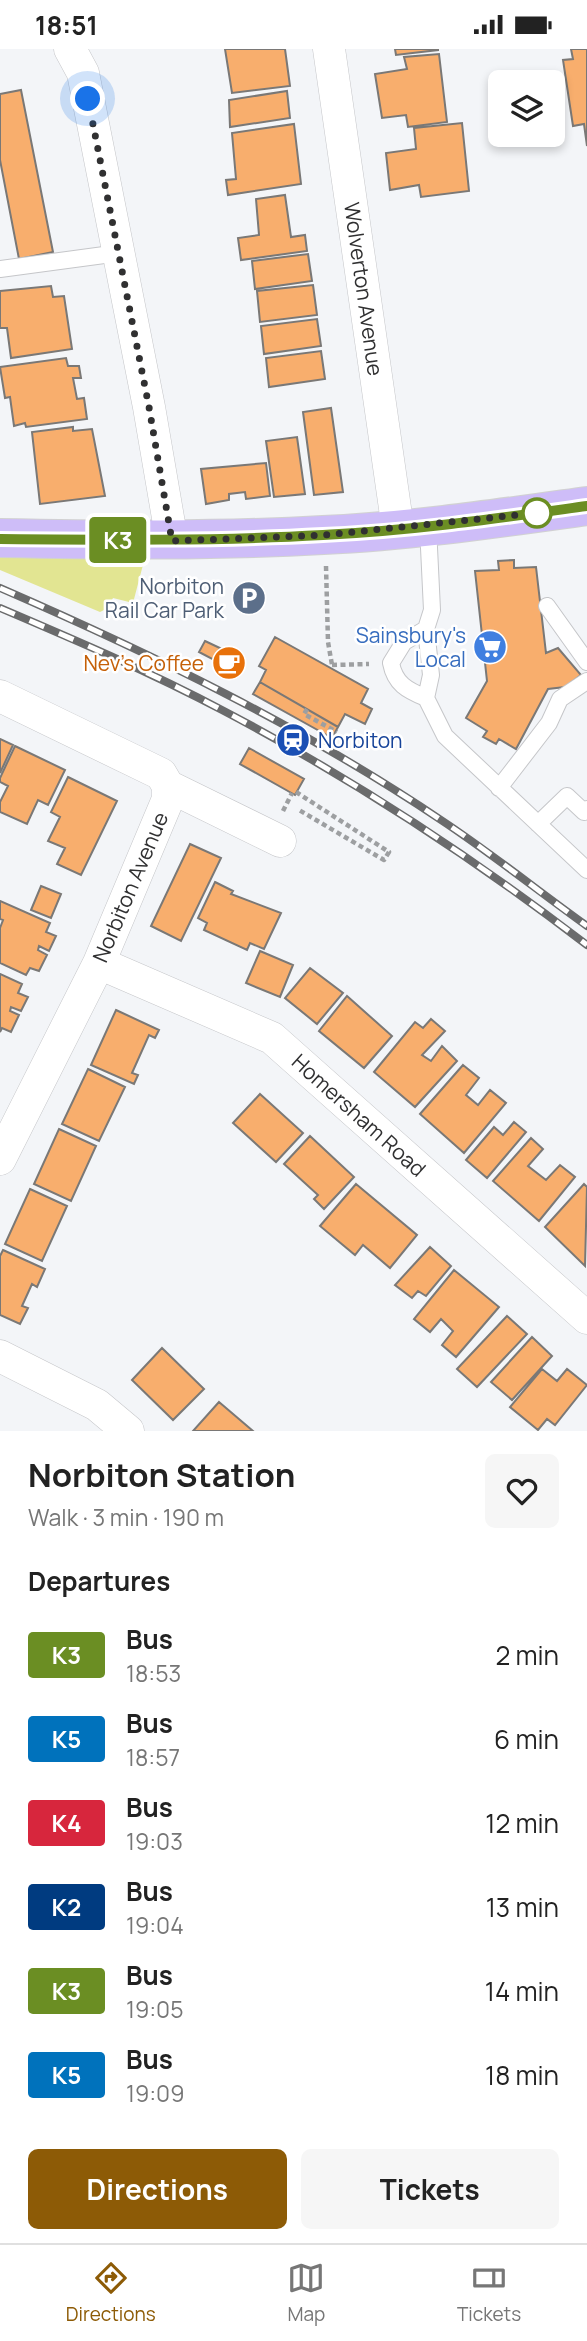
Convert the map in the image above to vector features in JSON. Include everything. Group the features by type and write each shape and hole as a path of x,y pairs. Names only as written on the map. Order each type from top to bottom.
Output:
{"main road":[{"path":"0,538 172,541 413,528 587,506"}],"street":[{"path":"70,49 83,73 172,541"},
{"name":"Wolverton Avenue","path":"329,49 413,528"},
{"name":"Norbiton Avenue","path":"0,696 161,774 167,786 163,813 99,963 0,1159"},
{"path":"167,786 282,826"},
{"name":"Homersham Road","path":"99,963 272,1038 587,1318"},
{"path":"0,1356 97,1405 128,1431"}],"lane":[{"path":"0,269 119,253"},
{"path":"413,528 432,610 426,629 431,675 426,698 445,736 587,870"},
{"path":"547,606 587,662"},
{"path":"426,629 404,642 391,663 394,678 410,691 426,698"},
{"path":"499,788 549,723 560,699 587,681"},
{"path":"538,824 568,796 584,812 587,809"}],"path":[{"path":"326,559 332,666 391,663"},
{"path":"307,709 304,714 337,732"},
{"path":"282,826 294,793 389,852 384,860 299,810"}],"green space":[{"path":"0,552 138,557 144,561 133,603 113,598 108,608 100,612 0,570"}],"building":[{"path":"225,49 285,49 290,86 232,93"},
{"path":"395,49 438,49 438,50 396,55"},
{"path":"571,49 587,49 587,146 584,124 573,126 563,60 573,59"},
{"path":"439,54 447,122 408,127 406,115 382,118 375,74 407,69 404,57"},
{"path":"21,90 53,252 19,259 0,160 0,94"},
{"path":"287,91 290,118 230,127 229,100"},
{"path":"462,123 469,191 421,197 419,185 390,190 386,153 416,149 414,128"},
{"path":"294,124 301,184 228,195 226,180 236,179 232,133"},
{"path":"285,195 291,237 305,235 307,251 241,260 238,238 259,235 256,199"},
{"path":"308,254 312,281 255,289 252,261"},
{"path":"313,285 317,315 260,322 257,291"},
{"path":"51,286 53,297 64,296 72,349 11,358 7,328 0,328 0,291"},
{"path":"317,319 321,346 264,354 261,326"},
{"path":"321,351 325,379 269,387 266,358"},
{"path":"66,358 68,366 79,366 81,378 73,378 77,399 84,398 87,419 26,427 25,423 14,426 10,397 5,398 0,367"},
{"path":"331,408 343,492 314,495 303,412"},
{"path":"73,427 73,431 92,429 105,496 40,504 32,432"},
{"path":"297,437 305,494 274,497 266,441"},
{"path":"266,463 270,496 246,499 245,492 229,494 229,500 206,504 201,469"},
{"path":"514,560 514,568 536,567 546,653 558,648 581,675 565,687 548,689 516,749 499,739 496,744 483,737 487,731 466,718 487,681 475,571 499,570 498,561"},
{"path":"275,637 368,689 361,703 372,709 365,724 345,714 338,727 260,682 266,670 259,666"},
{"path":"205,641 222,649 216,661 199,652"},
{"path":"225,654 237,660 231,671 219,665"},
{"path":"260,682 338,727 332,738 253,694"},
{"path":"0,739 13,745 0,773"},
{"path":"15,746 65,770 48,805 38,800 27,824 0,812 0,802 8,786 0,782 0,778"},
{"path":"249,748 304,779 295,795 240,764"},
{"path":"68,777 117,801 81,875 57,864 65,848 48,841 60,817 51,812"},
{"path":"190,844 221,858 181,941 151,926"},
{"path":"215,882 233,891 231,894 281,913 264,949 250,943 247,950 204,930 207,923 198,918"},
{"path":"41,886 61,894 51,918 31,910"},
{"path":"0,901 50,923 46,932 56,936 49,951 39,946 38,950 47,955 39,971 30,968 26,975 0,963 0,928 3,920 0,919"},
{"path":"260,951 293,965 280,997 246,983"},
{"path":"310,968 343,993 317,1024 285,998"},
{"path":"0,974 22,984 18,993 28,997 21,1011 11,1007 10,1011 19,1015 11,1032 2,1028 0,1032"},
{"path":"347,996 392,1036 364,1068 319,1031"},
{"path":"116,1010 159,1030 155,1038 149,1035 132,1073 138,1075 134,1084 91,1065"},
{"path":"431,1019 445,1031 422,1055 431,1061 442,1046 457,1061 415,1107 374,1072 415,1022 423,1028"},
{"path":"463,1065 479,1078 466,1095 478,1105 490,1090 506,1103 464,1153 420,1114"},
{"path":"88,1069 125,1087 99,1141 62,1124"},
{"path":"260,1094 303,1133 276,1162 233,1123"},
{"path":"514,1122 526,1132 487,1178 466,1160 494,1127 503,1135"},
{"path":"59,1129 96,1146 71,1201 34,1184"},
{"path":"310,1136 354,1177 324,1209 314,1199 318,1195 284,1164"},
{"path":"531,1138 543,1149 528,1166 546,1180 560,1165 575,1177 539,1221 493,1181"},
{"path":"356,1184 417,1235 390,1268 363,1245 355,1255 320,1226"},
{"path":"584,1184 587,1187 585,1266 545,1227"},
{"path":"30,1189 67,1206 42,1261 5,1244"},
{"path":"430,1247 451,1266 426,1296 418,1291 412,1298 395,1285"},
{"path":"3,1250 45,1269 37,1287 32,1284 22,1306 28,1308 20,1324 0,1315 0,1256"},
{"path":"454,1270 499,1307 456,1357 442,1345 453,1331 441,1319 430,1332 414,1319"},
{"path":"507,1316 527,1334 477,1387 457,1369"},
{"path":"532,1337 552,1356 512,1400 491,1382"},
{"path":"162,1348 204,1389 173,1420 132,1380"},
{"path":"542,1369 557,1381 567,1369 587,1385 555,1425 547,1419 538,1430 510,1407"},
{"path":"219,1402 253,1431 193,1431"}],"railway":[{"path":"0,588 170,666 335,754 460,833 587,926"},
{"path":"0,608 167,683 270,736 455,850 587,945"}],"bus line":[{"name":"K3","path":"0,539 172,541 325,535 428,527 587,506"}],"place":[{"name":"Norbiton Rail Car Park","path":"249,598"},
{"name":"Sainsbury's Local","path":"490,647"},
{"name":"Nev’s Coffee","path":"229,663"},
{"name":"Norbiton","path":"293,740"}],"route":[{"path":"88,99 172,528 172,541 325,535 428,527 537,513"}]}
